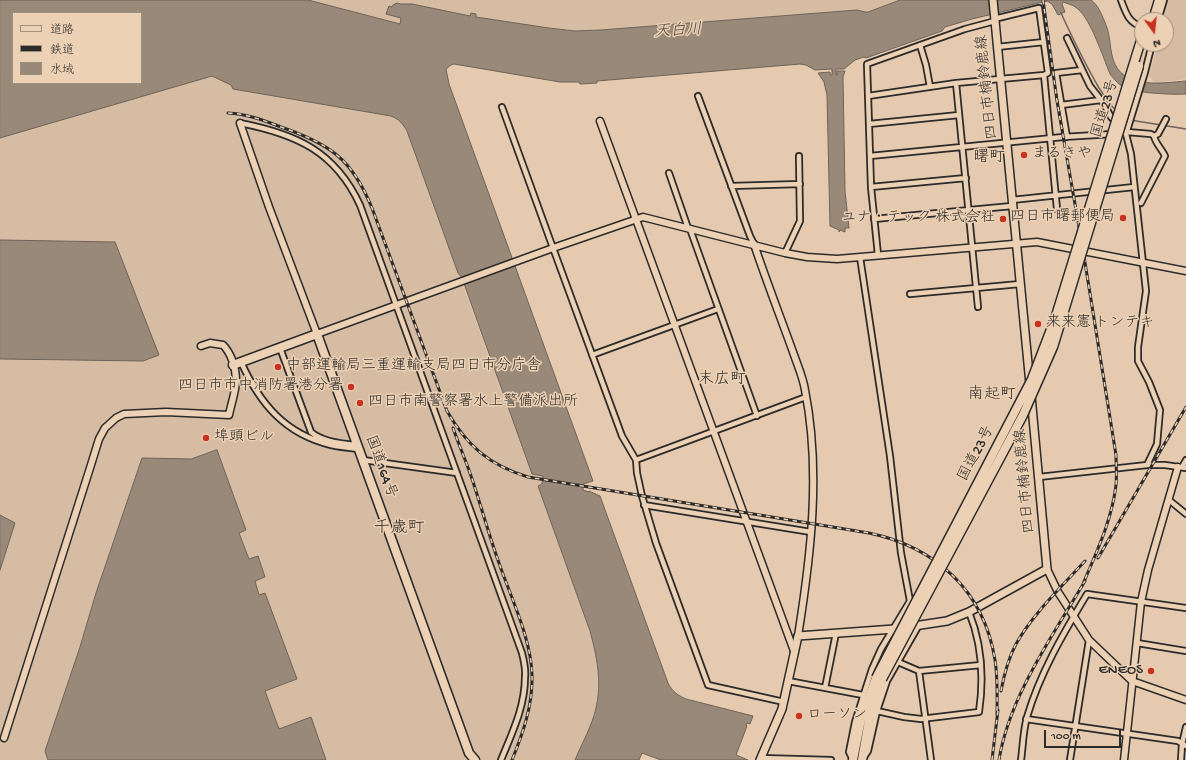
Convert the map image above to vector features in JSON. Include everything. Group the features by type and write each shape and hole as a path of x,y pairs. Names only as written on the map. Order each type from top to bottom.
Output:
{"highway":[{"path":"1149,12 1153,0"},
{"path":"1155,12 1159,0"},
{"name":"国道23号","path":"853,760 862,719 879,678 1032,379 1063,296 1137,52"},
{"name":"国道23号","path":"862,760 869,720 879,678 1023,415 1053,347 1144,52"},
{"path":"237,364 317,334"},
{"name":"国道164号","path":"317,334 472,759"}],"main road":[{"name":"四日市楠鈴鹿線","path":"993,0 1047,569"},
{"path":"760,759 784,702 798,636 894,628 947,621 969,612 1047,569"}],"street":[{"path":"1121,0 1129,18 1134,23"},
{"path":"1160,12 1164,0"},
{"path":"868,96 956,83 1044,75 1048,73 1039,8 994,19 867,64 868,96 869,124 871,187 878,255"},
{"path":"1067,38 1090,86 1101,100 1111,117 1127,131"},
{"path":"997,46 1044,42"},
{"path":"920,45 926,65 930,87"},
{"path":"1147,465 1156,444 1160,410 1149,382 1138,361 1138,347 1146,291 1144,262 1127,131 1150,52"},
{"path":"1067,136 1056,73 1082,70"},
{"path":"1044,75 1057,209"},
{"path":"956,83 978,307"},
{"path":"698,96 788,337 805,389 810,422 813,475 811,532 806,584 798,636"},
{"path":"1061,105 1101,100"},
{"path":"502,107 622,436 636,460 637,473 644,505 656,543 708,685 784,702"},
{"path":"869,124 959,115"},
{"path":"1154,136 1158,134 1166,120"},
{"path":"600,121 794,651"},
{"path":"240,123 255,126 304,144 317,151 337,168 350,186 360,205 522,653 526,676 523,699 519,716 501,760"},
{"path":"240,123 269,207 317,334 553,248 643,217 754,244 784,253 824,259 1037,242 1186,271"},
{"path":"870,156 1127,131 1151,134 1154,136 1165,156 1141,203"},
{"path":"784,253 800,221 799,156"},
{"path":"669,173 757,416"},
{"path":"871,187 966,178"},
{"path":"731,186 800,184"},
{"path":"874,219 968,210 1055,195 1134,187"},
{"path":"853,760 849,752 855,722 863,694 881,649 910,601 901,553 890,456 860,257"},
{"path":"910,294 1020,284"},
{"path":"592,355 718,309"},
{"path":"202,346 210,343 223,345 268,408 286,424 321,442 337,446 358,447"},
{"path":"280,348 311,432 331,441 358,447"},
{"path":"4,738 99,439 105,428 116,418 124,414 166,412 229,415 236,381 237,364"},
{"path":"636,460 806,397"},
{"path":"363,460 457,473"},
{"path":"1124,760 1141,602 1148,570 1169,500 1186,460"},
{"path":"1039,477 1147,465 1182,467"},
{"path":"1169,500 1186,514"},
{"path":"644,505 811,532"},
{"path":"1047,569 1058,592 1089,640 1132,681 1186,700"},
{"path":"1021,760 1026,719 1041,677 1053,652 1087,594 1186,608"},
{"path":"877,711 921,719 979,712 982,665 979,647 969,612"},
{"path":"862,760 868,751 877,711 888,681 918,625"},
{"path":"825,688 836,633"},
{"path":"1070,760 1089,640"},
{"path":"1137,643 1186,651"},
{"path":"898,662 919,671 982,665"},
{"path":"919,671 931,760"},
{"path":"788,681 863,694"},
{"path":"1026,719 1178,741 1184,745"},
{"path":"1181,760 1186,727"},
{"path":"760,759 831,760"}],"shaded area":[{"path":"308,0 900,0 865,12 857,10 575,31 475,17 471,13 470,16 411,4 401,4 400,25"},
{"path":"1167,0 1186,0 1186,79 1155,83 1149,76 1156,52 1174,52 1174,12 1163,12"},
{"path":"212,76 231,85 233,89 391,116 397,118 407,131 531,473 544,476 542,484 538,486 590,631 596,652 599,672 596,708 591,724 575,760 326,760 311,717 279,729 265,691 297,679 265,594 259,595 254,581 264,578 258,557 249,560 239,533 246,530 216,450 191,459 142,458 96,593 80,647 45,751 48,760 0,760 0,570 15,523 0,515 0,359 59,361 100,360 122,263 115,242 0,240 0,138"}],"water":[{"name":"天白川","path":"0,0 308,0 400,24 401,18 386,14 389,6 392,7 397,3 412,4 470,16 471,13 476,14 476,17 575,31 857,10 868,12 900,0 1091,0 1099,9 1106,25 1113,59 1118,69 1125,76 1134,80 1155,83 1186,81 1186,94 1164,94 1135,91 1123,87 1110,74 1088,21 1075,6 1063,2 1062,4 1065,12 1058,15 1052,4 1047,1 945,27 942,31 866,58 864,57 855,60 844,69 836,69 836,75 837,71 845,71 843,77 845,191 849,228 845,228 845,232 840,230 839,232 839,230 830,226 827,95 824,82 818,73 830,72 830,75 832,75 832,69 815,70 806,65 800,64 597,81 597,83 580,84 579,82 560,82 454,64 446,69 449,84 593,481 583,484 583,490 600,496 668,683 675,692 686,699 753,716 750,724 747,723 746,725 747,726 736,755 748,760 661,760 642,753 639,760 575,760 592,721 598,698 598,669 590,631 538,486 542,484 543,476 532,474 462,278 458,273 407,131 399,120 391,116 233,89 231,85 212,76 0,138"},
{"path":"0,240 115,242 159,355 143,361 0,359"},
{"path":"217,450 246,530 239,533 249,559 258,556 265,577 255,581 259,595 265,593 297,679 265,691 279,729 311,717 326,760 48,760 45,751 80,647 96,593 142,458 191,459"},
{"path":"0,515 15,523 0,570"}],"waterway":[{"path":"1061,13 1099,88 1116,110"},
{"path":"1126,117 1130,120 1186,129"}],"railway":[{"path":"1043,0 1057,101 1116,455 1116,485 1111,511 1103,536 1083,584"},
{"path":"228,113 248,116 261,120 313,140 326,147 337,156 347,165 356,177 372,208 447,411 463,434 480,453 502,467 528,477 869,533 893,540 915,549 935,561 953,576 968,593 980,613 989,635 995,660 997,681 997,715"},
{"path":"1098,558 1186,407"},
{"path":"453,428 473,480 496,554 520,618 531,661 532,686 529,708 520,740 512,760"},
{"path":"1001,691 1011,655 1030,622 1085,561"},
{"path":"999,760 1004,736 1022,690 1046,645 1085,581"},
{"path":"992,760 998,710"}],"place":[{"name":"まるきや","path":"1024,155"},
{"name":"四日市曙郵便局","path":"1123,218"},
{"name":"ユナ・テック 株式会社","path":"1003,219"},
{"name":"来来憲 トンテキ","path":"1038,324"},
{"name":"中部運輸局三重運輸支局四日市分庁舎","path":"278,367"},
{"name":"四日市市中消防署港分署","path":"351,387"},
{"name":"四日市南警察署水上警備派出所","path":"360,403"},
{"name":"埠頭ビル","path":"206,438"},
{"name":"ENEOS","path":"1151,671"},
{"name":"ローソン","path":"799,716"}],"district":[{"name":"曙町","path":"989,159"},
{"name":"末広町","path":"722,381"},
{"name":"南起町","path":"992,396"},
{"name":"千歳町","path":"399,529"}]}
